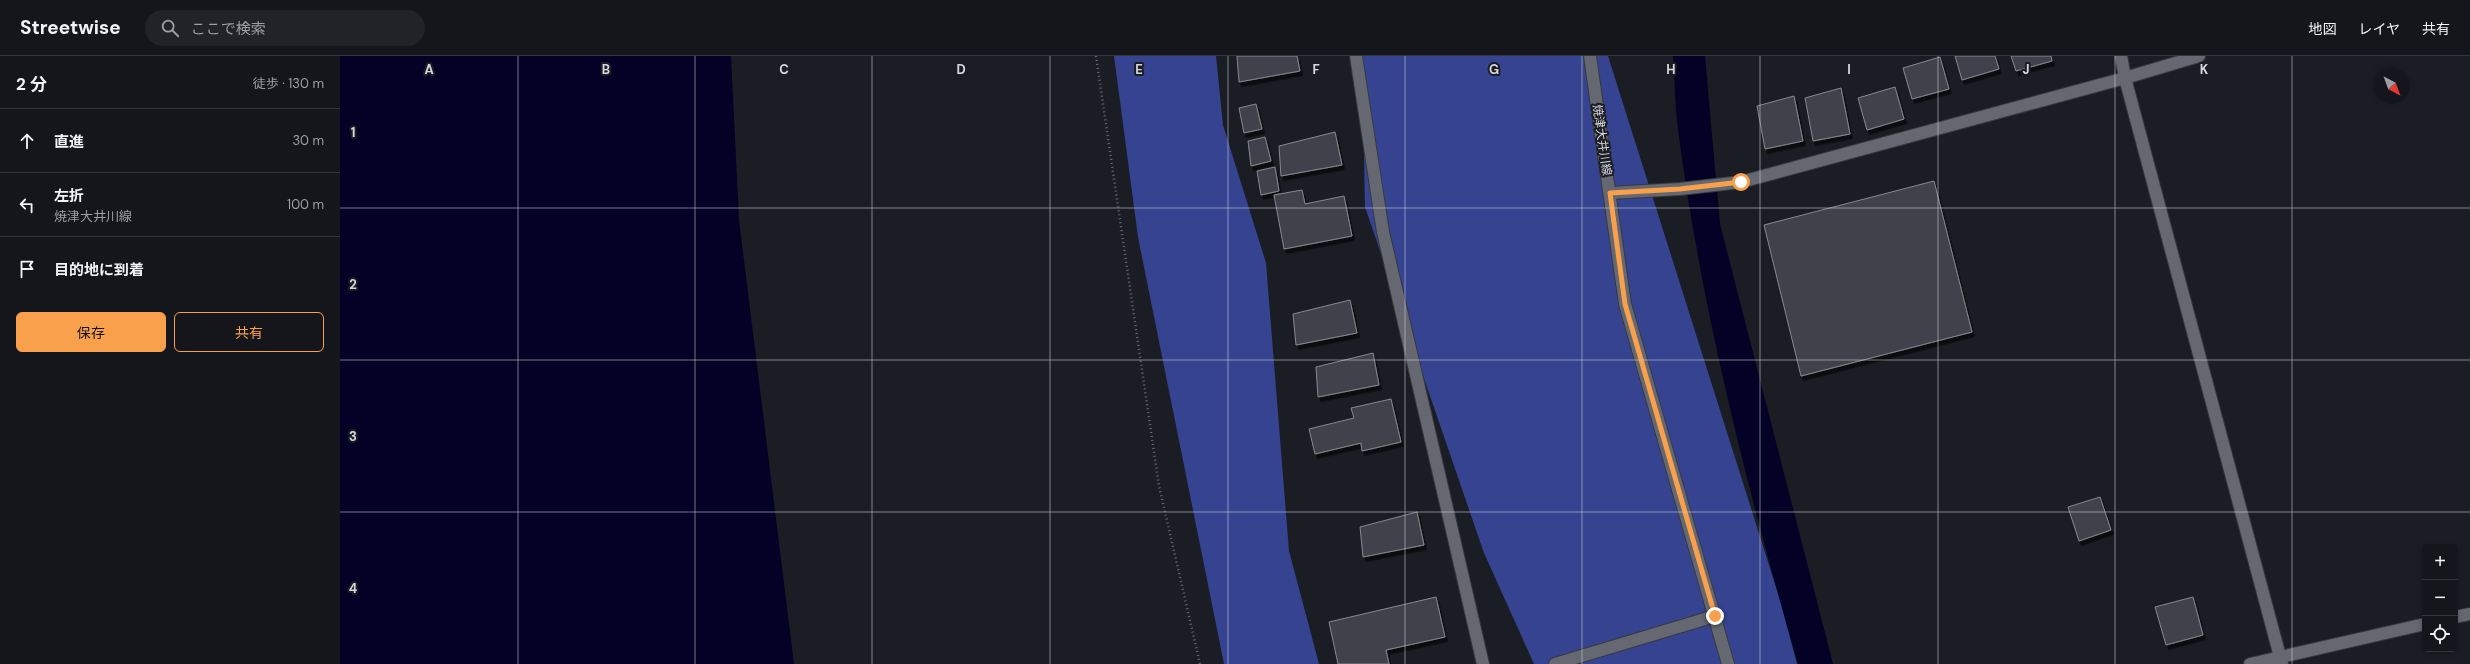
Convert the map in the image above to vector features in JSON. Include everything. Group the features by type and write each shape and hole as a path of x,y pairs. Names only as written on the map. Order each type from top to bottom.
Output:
{"street":[{"path":"1356,56 1383,232 1483,664"},
{"name":"焼津大井川線","path":"1590,56 1625,304 1728,664"},
{"path":"2121,56 2124,78 2281,660"},
{"path":"1610,193 1680,189 1741,182 2124,78 2199,56"},
{"path":"2458,616 2470,614"},
{"path":"1555,664 1715,616"},
{"path":"2250,664 2281,660 2422,625"}],"path":[{"path":"1096,56 1159,486 1200,664"}],"shaded area":[{"path":"340,56 731,56 739,220 794,664 340,664"},
{"path":"1114,56 1216,56 1223,125 1266,263 1289,551 1319,664 1224,664 1138,237"},
{"path":"1362,56 1608,56 1780,600 1797,664 1534,664 1484,553 1365,207"},
{"path":"1673,56 1705,56 1720,224 1833,664 1798,664 1762,534 1729,403 1701,271 1689,204 1678,127"}],"building":[{"path":"1237,56 1297,56 1300,71 1239,82"},
{"path":"1955,56 1995,56 1999,69 1962,80"},
{"path":"2011,56 2051,56 2052,61 2016,71"},
{"path":"1940,57 1949,89 1912,99 1903,68"},
{"path":"1895,87 1904,119 1867,130 1858,98"},
{"path":"1841,88 1850,134 1813,141 1805,98"},
{"path":"1794,96 1803,141 1765,149 1757,106"},
{"path":"1256,104 1262,129 1244,133 1239,108"},
{"path":"1335,132 1342,165 1281,176 1279,146"},
{"path":"1265,137 1271,161 1251,166 1248,141"},
{"path":"1275,167 1279,191 1261,195 1257,171"},
{"path":"1934,181 1972,332 1801,376 1764,225"},
{"path":"1302,190 1305,204 1344,196 1352,236 1284,249 1274,195"},
{"path":"1350,300 1357,333 1296,345 1293,314"},
{"path":"1373,353 1379,385 1318,397 1316,367"},
{"path":"1391,399 1401,442 1362,451 1361,443 1315,454 1309,429 1354,418 1351,408"},
{"path":"2100,497 2111,530 2079,541 2068,507"},
{"path":"1417,512 1424,545 1363,557 1360,527"},
{"path":"1436,597 1445,637 1386,650 1389,664 1338,664 1329,622"},
{"path":"2193,597 2203,635 2166,645 2155,607"}],"route":[{"path":"1715,616 1625,304 1610,193 1680,189 1741,182"}]}
